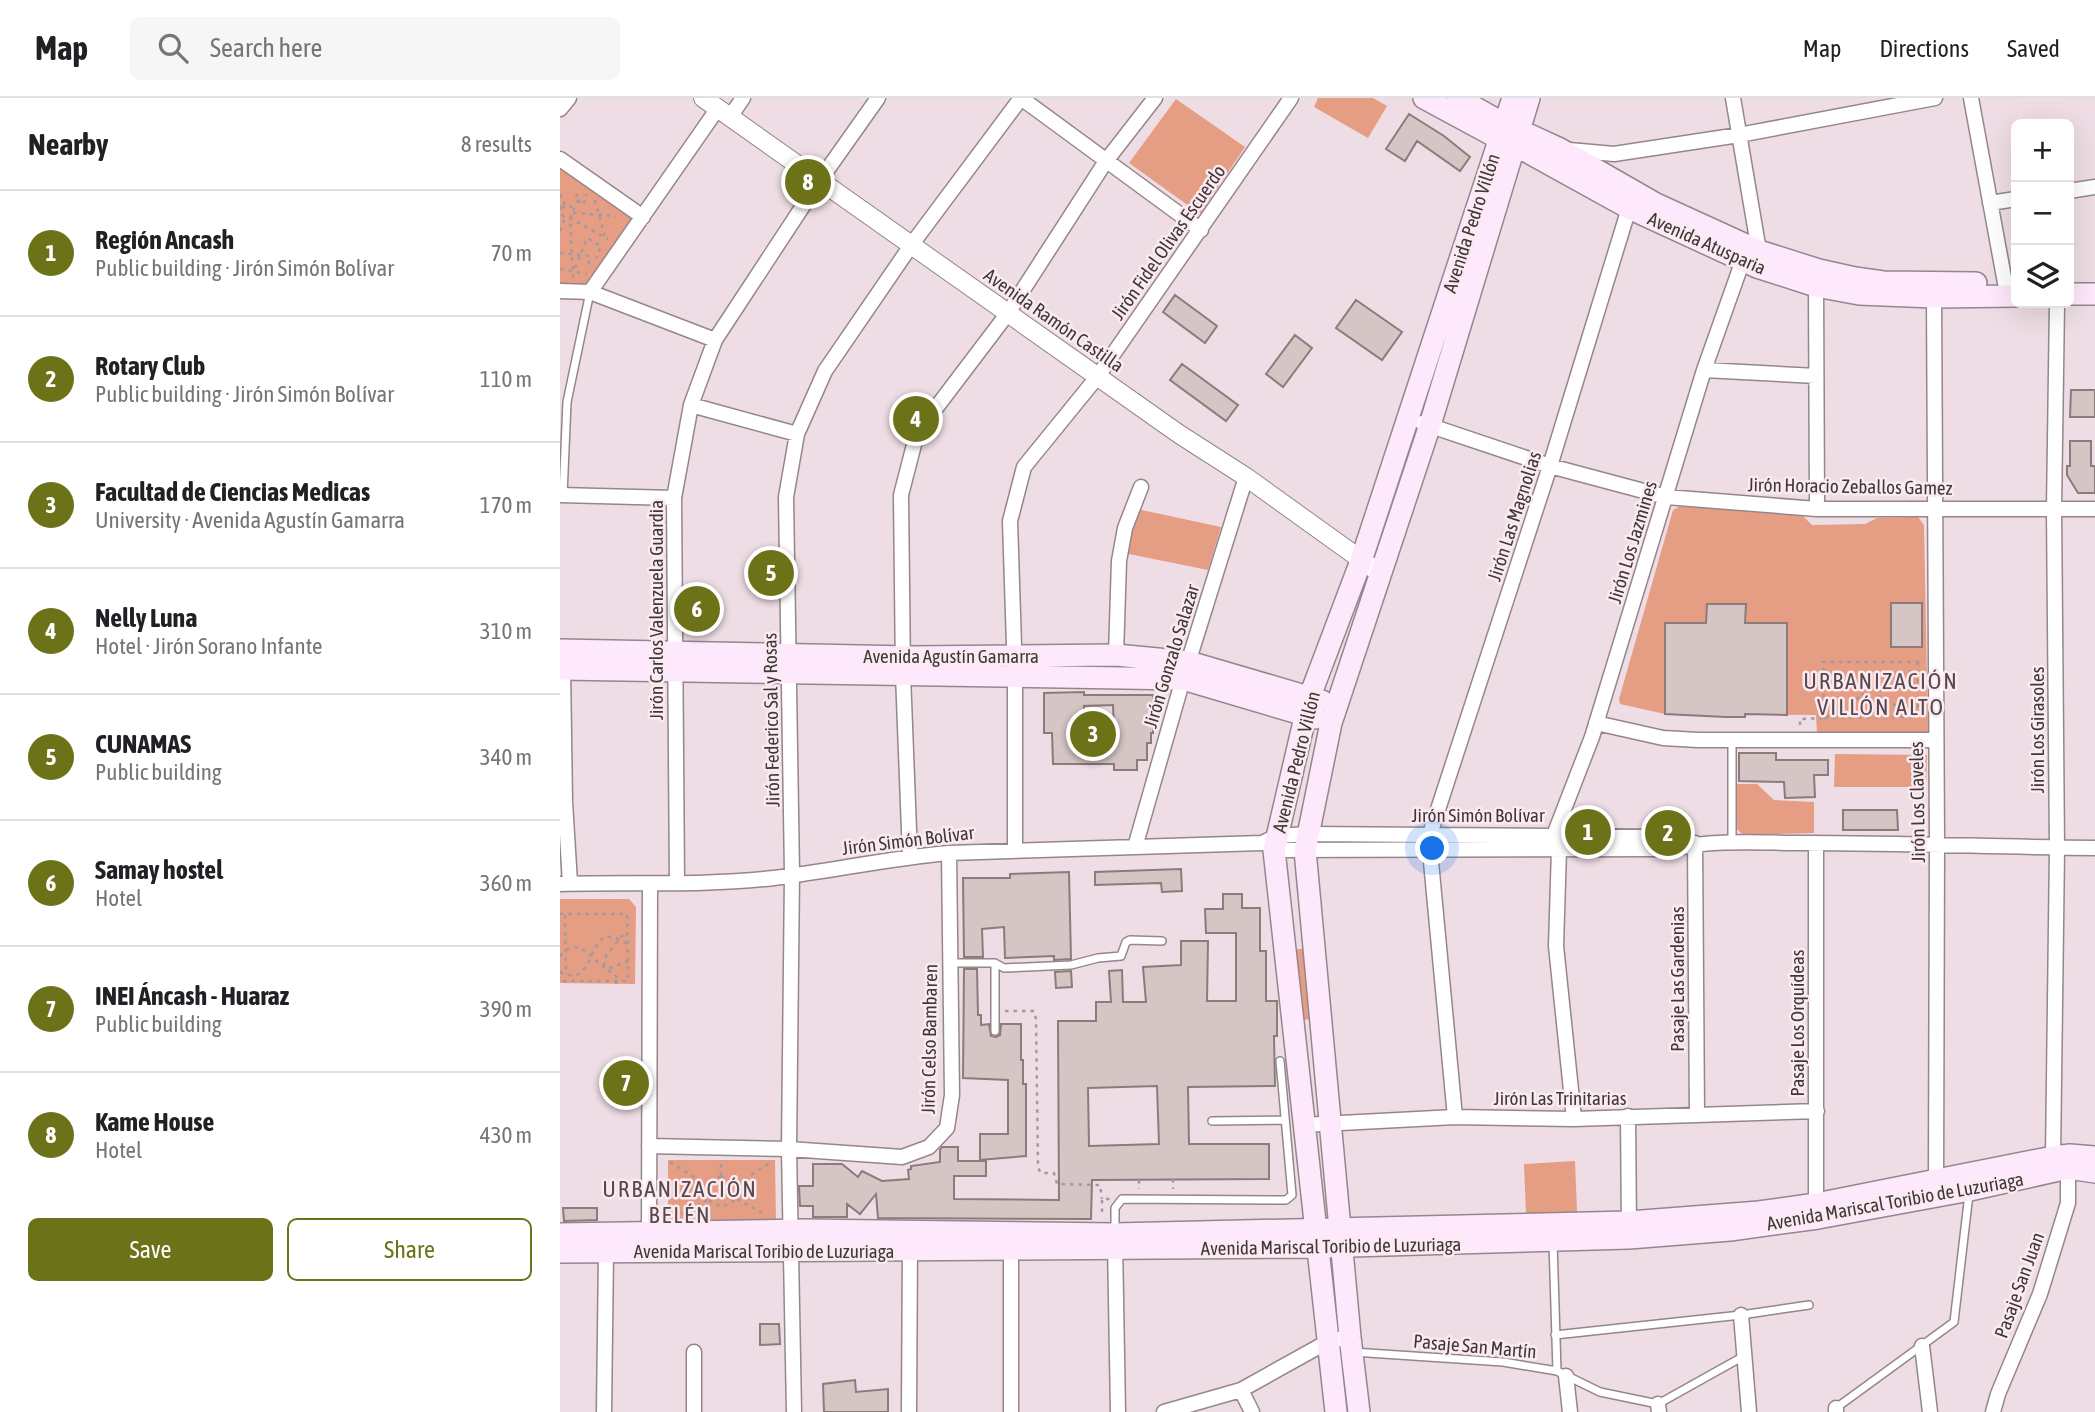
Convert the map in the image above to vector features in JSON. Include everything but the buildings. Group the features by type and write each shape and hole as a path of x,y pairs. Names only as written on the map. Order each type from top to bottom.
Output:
{"main road":[{"name":"Avenida Atusparia","path":"1424,98 1509,121 1629,208 1751,256 1883,282 2011,287"},
{"name":"Avenida Atusparia","path":"1458,98 1509,121 1751,256 1757,267 1816,286 1859,294 1934,297 2011,287"},
{"name":"Avenida Pedro Villón","path":"1359,1412 1316,1238 1294,1123 1293,1029 1271,843 1307,705 1361,561 1509,121 1529,98"},
{"name":"Avenida Pedro Villón","path":"1336,1412 1344,1343 1342,1238 1306,842 1333,714 1430,425 1509,121"},
{"path":"2074,283 2095,283"},
{"path":"2074,294 2095,294"},
{"name":"Avenida Agustín Gamarra","path":"1014,667 1116,655 1186,670 1333,714"},
{"name":"Avenida Agustín Gamarra","path":"561,663 790,663 1186,670"},
{"path":"1283,937 1313,933"},
{"path":"1293,1029 1321,1026"},
{"name":"Avenida Mariscal Toribio de Luzuriaga","path":"560,1234 649,1242 1115,1242 1730,1230 1818,1218 1970,1190 2061,1162 2070,1155 2095,1157"},
{"name":"Avenida Mariscal Toribio de Luzuriaga","path":"1629,1230 1816,1204 1936,1180 2061,1162 2095,1172"},
{"name":"Avenida Mariscal Toribio de Luzuriaga","path":"910,1241 1011,1251 1115,1242"},
{"name":"Avenida Mariscal Toribio de Luzuriaga","path":"560,1252 606,1252 649,1242"}],"street":[{"path":"560,109 569,98"},
{"path":"590,292 717,108 743,98"},
{"name":"Jirón Carlos Valenzuela Guardia","path":"677,883 674,498 691,405 715,340 820,180 878,98"},
{"path":"1021,98 1201,230"},
{"name":"Jirón Federico Sal y Rosas","path":"794,1412 789,1149 792,874 786,497 797,435 825,371 912,244 1021,98"},
{"path":"910,856 903,665 901,495 917,433 1008,313 1106,161 1155,98"},
{"name":"Jirón Fidel Olivas Escuerdo","path":"1015,849 1010,521 1024,467 1098,376 1291,98"},
{"path":"1733,98 1751,256"},
{"path":"1560,149 1614,155 1739,135 1935,98"},
{"path":"1971,98 1990,203 2011,283"},
{"name":"Avenida Ramón Castilla","path":"717,108 1381,574"},
{"path":"560,159 643,217"},
{"path":"2074,190 2095,187"},
{"path":"1990,203 2011,200"},
{"name":"Jirón Las Magnolias","path":"1430,834 1550,466 1629,208"},
{"name":"Jirón Los Jazmines","path":"1574,1119 1556,946 1557,842 1704,370 1751,256"},
{"path":"1816,286 1817,509"},
{"path":"560,291 590,292 715,340"},
{"name":"Jirón Los Claveles","path":"1934,297 1936,1180"},
{"name":"Jirón Los Girasoles","path":"2057,308 2054,509 2061,1162"},
{"path":"1704,370 1816,376"},
{"path":"691,405 797,435"},
{"name":"Jirón Horacio Zeballos Gamez","path":"1407,418 1550,466 1666,497 1817,509 2095,509"},
{"name":"Jirón Gonzalo Salazar","path":"1135,847 1246,477"},
{"path":"1116,655 1119,561 1125,528 1141,487"},
{"path":"562,495 674,498"},
{"path":"561,663 565,884"},
{"path":"1596,723 1663,737 1732,741 1936,740"},
{"name":"Jirón Simón Bolívar","path":"565,884 650,884 775,878 910,856 1015,849 1306,842 1430,834 1672,849 1695,843 1937,843 2095,848"},
{"name":"Jirón Simón Bolívar","path":"1306,842 1430,851 1557,842"},
{"name":"Pasaje Las Gardenias","path":"1695,843 1697,1115"},
{"name":"Pasaje Los Orquídeas","path":"1816,843 1816,1204"},
{"path":"1430,851 1455,1117"},
{"name":"Jirón Celso Bambaren","path":"649,1146 789,1149 902,1157 929,1147 947,1128 952,1095 948,853"},
{"path":"649,1242 650,884"},
{"name":"Jirón Las Trinitarias","path":"1294,1123 1455,1117 1574,1119 1816,1111"},
{"path":"1628,1116 1629,1230"},
{"name":"Pasaje San Juan","path":"1993,1412 2040,1294 2068,1203 2061,1162"},
{"path":"909,1412 910,1241"},
{"path":"1115,1242 1118,1412"},
{"path":"1011,1251 1011,1412"},
{"path":"604,1412 606,1252"},
{"path":"1741,1315 1749,1412"},
{"path":"1164,1412 1241,1390 1344,1343"},
{"path":"1922,1346 1930,1412"},
{"path":"694,1352 694,1412"},
{"path":"1561,1373 1570,1412"},
{"path":"1241,1390 1252,1412"}],"lane":[{"path":"562,495 568,402 590,292"},
{"path":"1732,741 1732,843"},
{"path":"950,963 995,963 1004,968 1071,965 1098,958 1121,956 1126,942 1130,940 1162,941"},
{"path":"995,963 995,1031"},
{"path":"1115,1242 1115,1208 1122,1199 1286,1200 1292,1195 1294,1123 1280,1061"},
{"path":"1212,1121 1294,1123"},
{"path":"1834,1411 1951,1326 1956,1318 1970,1190"},
{"path":"1552,1233 1555,1335 1561,1373"},
{"path":"1555,1335 1809,1305"},
{"name":"Pasaje San Martín","path":"1344,1343 1503,1362 1561,1373 1600,1392 1659,1408 1744,1356"}],"path":[{"path":"560,194 565,218 560,231"},
{"path":"573,271 570,218 578,200"},
{"path":"595,201 605,237"},
{"path":"562,209 624,217"},
{"path":"565,218 570,218 611,241"},
{"path":"560,269 589,275 600,246 587,238 573,271"},
{"path":"560,253 589,256"},
{"path":"1824,718 1823,662 1936,662"},
{"path":"1918,662 1919,712"},
{"path":"1823,669 1863,687"},
{"path":"1879,687 1909,671 1918,672"},
{"path":"1863,687 1871,682 1879,687"},
{"path":"1863,687 1863,695"},
{"path":"1878,696 1879,687"},
{"path":"1824,718 1863,695"},
{"path":"1863,695 1871,700"},
{"path":"1871,700 1878,696"},
{"path":"1878,696 1914,715"},
{"path":"1871,700 1871,718"},
{"path":"1800,741 1800,719 1912,717 1919,712 1936,712"},
{"path":"560,914 627,914 628,944 628,981 560,981"},
{"path":"565,914 566,975"},
{"path":"605,969 604,959 627,930"},
{"path":"560,972 574,975 582,971 602,938 611,936 628,944"},
{"path":"560,956 566,949 580,948 615,975 616,982"},
{"path":"605,969 628,961"},
{"path":"995,1011 1034,1011 1038,1168 1041,1173 1054,1173 1057,1184 1100,1185 1102,1199"},
{"path":"649,1146 706,1184 708,1199 721,1207 737,1199"},
{"path":"735,1185 789,1149"},
{"path":"706,1184 720,1176 735,1185"},
{"path":"735,1185 737,1199"},
{"path":"737,1199 766,1215"}],"shaded area":[{"path":"1318,98 1373,98 1387,106 1368,138 1314,107"},
{"path":"1176,99 1245,147 1200,214 1129,163"},
{"path":"560,166 636,219 588,285 560,284"},
{"path":"1680,506 1802,515 1812,525 1865,524 1877,518 1918,517 1924,525 1928,732 1817,733 1816,715 1665,714 1620,704 1619,699 1673,510"},
{"path":"1137,509 1221,527 1208,570 1124,553"},
{"path":"1835,754 1927,755 1926,787 1834,787"},
{"path":"1736,784 1757,784 1774,800 1814,802 1814,833 1743,835 1736,828"},
{"path":"560,899 629,899 636,907 635,984 560,983"},
{"path":"1307,948 1315,1019 1301,1020 1294,950"},
{"path":"668,1160 775,1160 776,1221 668,1221"},
{"path":"1575,1161 1577,1212 1526,1214 1524,1164"}],"place":[{"name":"Kame House","path":"808,182"},
{"name":"Nelly Luna","path":"916,419"},
{"name":"CUNAMAS","path":"771,573"},
{"name":"Samay hostel","path":"697,609"},
{"name":"Facultad de Ciencias Medicas","path":"1093,734"},
{"name":"Región Ancash","path":"1588,832"},
{"name":"Rotary Club","path":"1668,833"},
{"name":"INEI Áncash - Huaraz","path":"626,1083"}],"district":[{"name":"URBANIZACIÓN VILLÓN ALTO","path":"1881,694"},
{"name":"URBANIZACIÓN BELÉN","path":"680,1202"}]}
